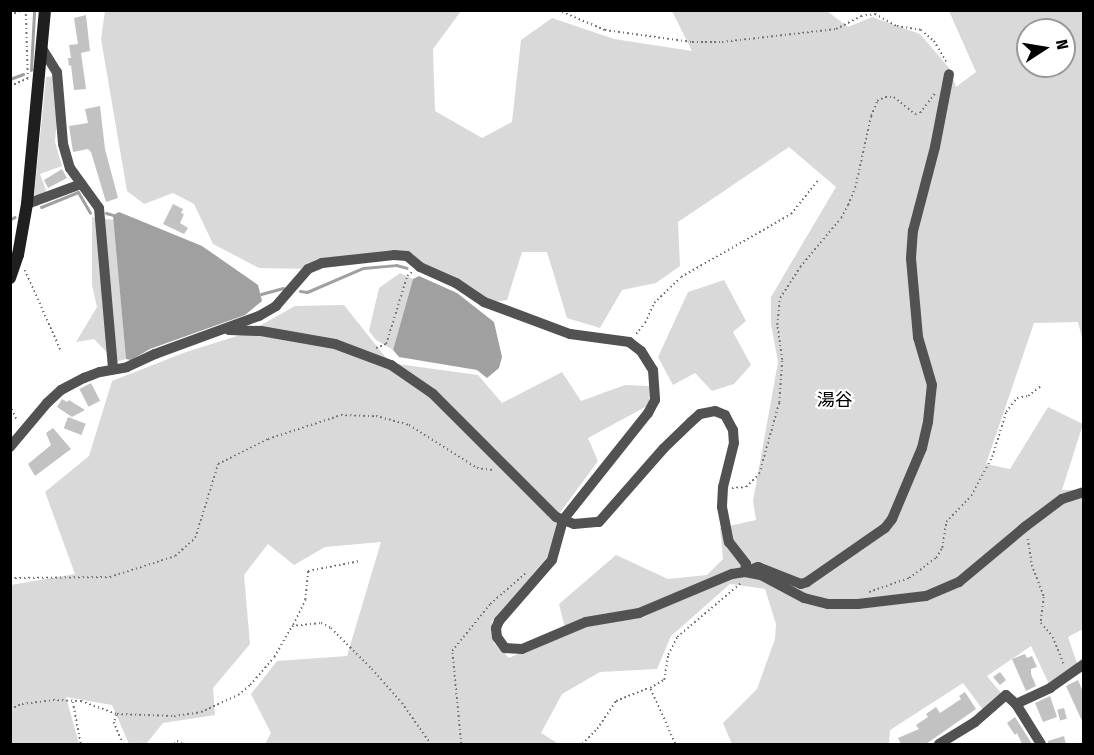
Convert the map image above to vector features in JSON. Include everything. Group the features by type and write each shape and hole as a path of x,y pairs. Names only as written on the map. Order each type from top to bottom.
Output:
{"main road":[{"path":"10,278 18,255 27,204 34,78 43,50 45,10"}],"street":[{"path":"43,50 57,72 63,144 70,168 99,208 113,369"},
{"path":"744,577 758,567 801,584 875,535 892,519 922,448 928,422 932,385 916,328 911,258 913,231 935,147 949,74"},
{"path":"27,204 81,184"},
{"path":"10,447 61,390 84,378 127,367 276,306 299,277 308,269 322,263 394,255 407,256 420,267 456,283 484,302 570,334 629,342 641,351 653,370 655,400 562,520 552,560 499,621 496,628 497,638 505,648 522,649 586,622 639,613 732,574 744,577 761,575 804,598 828,604 858,604 914,598 937,592 959,582 1026,526 1062,500 1083,492"},
{"path":"220,330 261,331 334,344 391,365 433,394 562,520 574,524 599,522 664,447 691,422 708,411 715,411 725,416 733,430 734,443 723,487 723,507 729,542 746,564 744,577"},
{"path":"1016,704 1050,688 1083,664"},
{"path":"939,744 975,722 1006,695 1016,704 1041,744"}],"path":[{"path":"10,15 23,10"},
{"path":"10,86 34,78 26,10"},
{"path":"558,10 606,30 692,42 836,29 861,16 874,14 897,26 921,30 946,60 949,74"},
{"path":"723,487 746,487 759,474 779,403 782,360 777,325 780,298 800,267 841,218 848,205 855,188 870,116 878,101 885,97 894,97 915,114 920,113 936,91"},
{"path":"629,342 645,323 654,303 681,277 791,214 819,180"},
{"path":"18,255 61,351"},
{"path":"374,348 386,344 407,276 420,267"},
{"path":"868,592 909,578 936,558 942,548 946,522 971,496 992,457 1006,412 1017,398 1028,396 1041,386"},
{"path":"10,405 24,433"},
{"path":"10,576 15,578 110,577 175,556 195,538 218,464 268,439 342,415 376,416 409,426 477,468 492,470 505,465"},
{"path":"1026,526 1032,565 1044,597 1041,623 1053,637 1069,675"},
{"path":"10,709 37,701 73,701 100,706 117,714 187,715 221,704 250,685 274,657 305,600 308,571 360,561"},
{"path":"461,744 452,651 490,604 518,578 532,569 546,568"},
{"path":"582,744 597,729 616,701 664,680 668,655 677,637 744,577"},
{"path":"292,626 321,623 331,628 402,702 431,744"},
{"path":"650,688 675,744"},
{"path":"73,701 81,744"},
{"path":"117,714 114,722 123,744"},
{"path":"174,744 177,741 183,744"}],"shaded area":[{"path":"105,11 461,11 433,49 435,111 482,138 512,122 521,40 552,18 614,39 692,51 672,11 827,11 848,27 872,17 920,34 950,69 956,87 976,72 949,11 1083,11 1083,342 1078,322 1034,323 986,464 1010,469 1048,407 1083,424 1062,490 1083,490 1083,629 1068,637 1078,666 1049,684 1031,646 987,676 1001,693 984,711 963,683 890,730 889,744 732,744 723,723 757,689 775,639 776,624 765,589 730,584 671,636 657,669 600,672 562,694 541,733 559,744 265,744 271,733 251,694 277,661 347,656 381,542 325,547 294,565 268,544 244,575 250,644 213,688 215,715 163,723 146,744 129,744 112,705 66,697 79,744 11,744 11,585 75,574 45,492 89,456 112,381 186,352 247,333 295,306 344,305 390,363 478,375 502,403 562,372 581,401 625,385 650,386 649,405 588,438 598,461 559,514 549,555 492,622 494,643 509,658 566,632 559,604 616,555 668,579 707,575 723,559 720,528 756,520 753,501 778,362 771,324 771,297 836,187 789,147 678,222 680,266 656,283 622,290 600,328 567,318 547,252 522,252 507,300 482,304 412,257 313,269 259,268 213,244 194,204 173,193 144,204 127,191 101,39"},
{"path":"54,76 58,108 55,142 62,166 40,174 47,193 34,197 46,77"},
{"path":"119,212 202,246 258,285 262,301 245,315 150,349 131,360 126,359 113,215"},
{"path":"92,217 114,220 126,359 116,362 94,339 76,342 97,307 92,285"},
{"path":"400,273 413,279 393,350 376,340 369,331 379,288"},
{"path":"419,276 457,293 494,322 502,357 499,368 487,378 477,370 399,357 393,350 413,279"},
{"path":"724,280 746,321 733,332 751,365 734,384 712,391 695,373 673,385 658,357 688,292"}],"building":[{"path":"86,15 90,51 81,53 86,89 74,90 68,58 71,58 69,45 78,44 74,18"},
{"path":"100,106 105,149 118,198 106,202 91,152 88,149 73,152 69,126 88,123 85,109"},
{"path":"62,169 67,178 48,188 44,180"},
{"path":"173,204 183,209 181,213 184,214 180,223 188,228 184,234 163,224"},
{"path":"91,383 100,401 88,407 79,389"},
{"path":"62,399 67,402 69,400 85,410 72,417 57,407"},
{"path":"68,417 86,424 81,435 64,428"},
{"path":"53,428 71,449 35,476 28,464 51,445 46,433"},
{"path":"1025,654 1027,658 1032,656 1037,667 1031,669 1036,686 1026,691 1012,659"},
{"path":"1000,672 1006,680 1000,685 993,677"},
{"path":"1078,680 1083,692 1083,723 1066,686"},
{"path":"965,692 976,709 926,744 901,744 898,738 919,729 916,725 928,717 926,714 936,707 940,713 961,699 959,696"},
{"path":"1050,696 1057,717 1043,722 1035,703"},
{"path":"1064,708 1067,719 1060,720 1057,710"},
{"path":"1015,717 1032,744 1022,744 1017,733 1015,735 1007,723"},
{"path":"1064,736 1066,744 1048,744 1048,741"}],"waterway":[{"path":"31,70 34,12"},
{"path":"10,79 23,74"},
{"path":"41,207 78,192 90,213"},
{"path":"106,213 113,215"},
{"path":"10,219 15,217"},
{"path":"300,291 307,292 363,268 396,265 407,268"},
{"path":"261,294 283,288"}],"district":[{"name":"湯谷","path":"835,400"}]}
